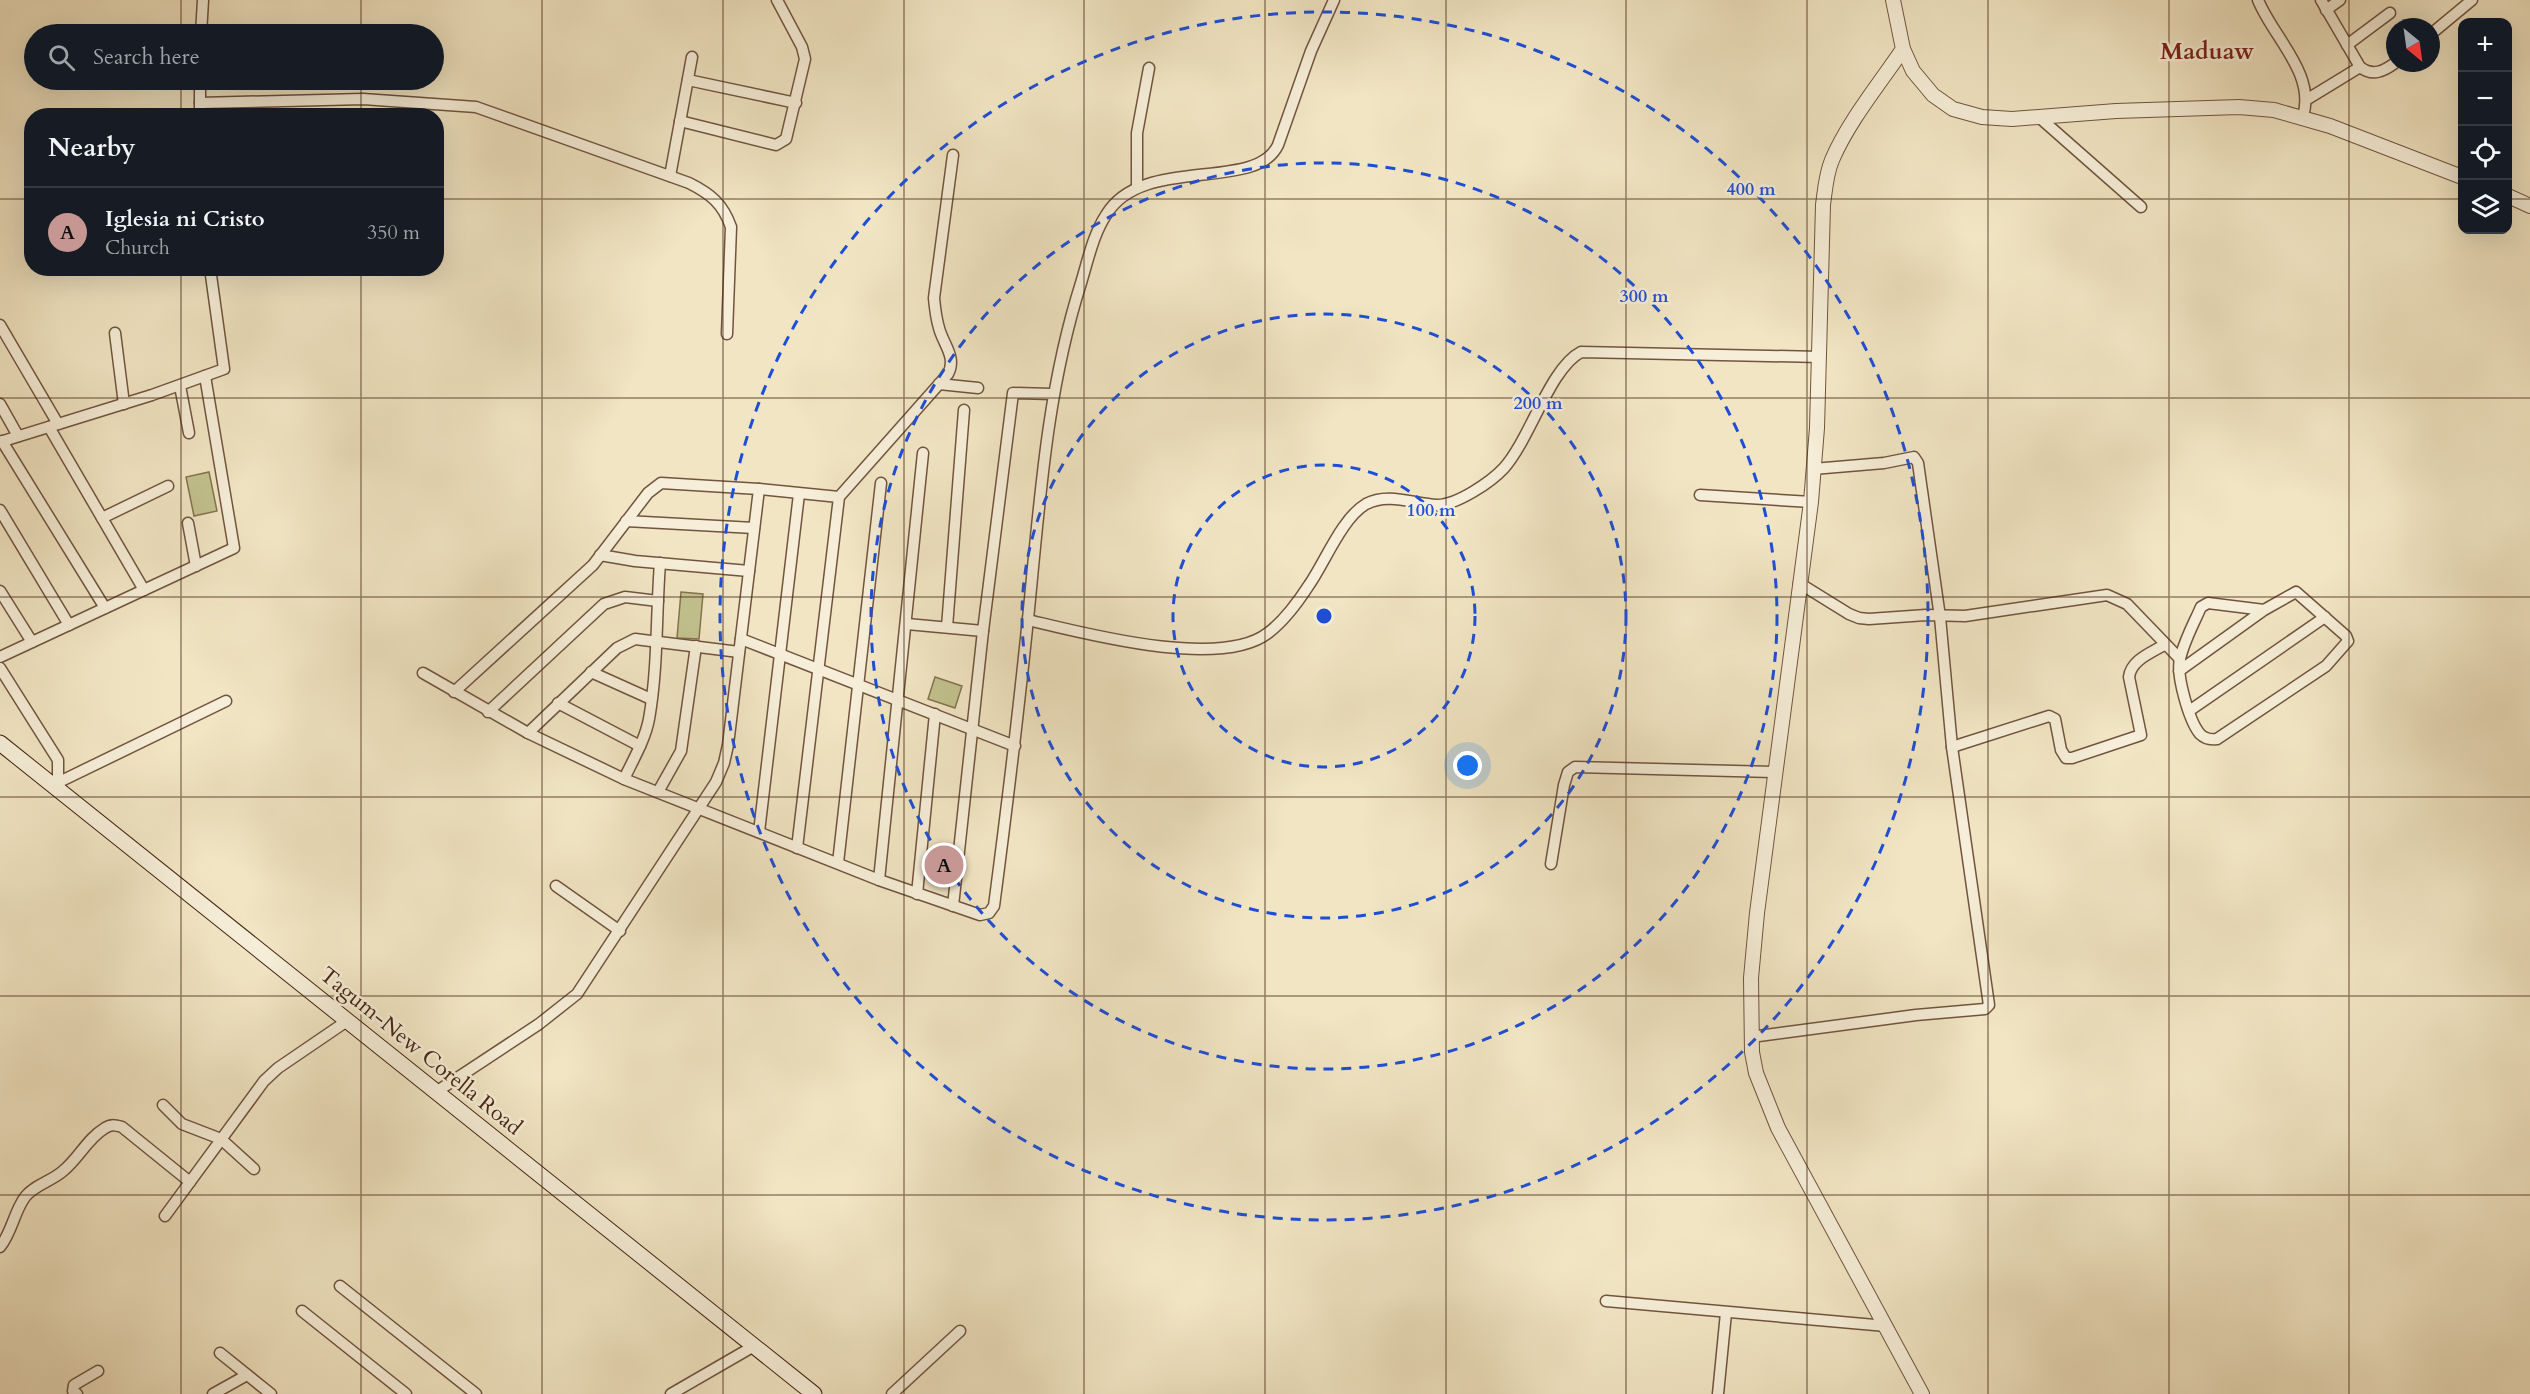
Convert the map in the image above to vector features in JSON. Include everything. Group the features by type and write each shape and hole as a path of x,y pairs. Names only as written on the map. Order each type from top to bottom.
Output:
{"main road":[{"name":"Tagum-New Corella Road","path":"0,743 814,1394"}],"street":[{"path":"201,24 202,0"},
{"path":"680,121 779,144 786,139 805,63 804,52 778,0"},
{"path":"423,673 488,712 624,779 917,894 980,915 993,910 1015,746 1052,394 1074,304 1095,237 1107,213 1126,192 1137,187 1151,182 1249,166 1270,158 1278,145 1311,51 1335,0"},
{"path":"1893,0 1903,49 1913,71 1933,95 1953,109 1982,117 2012,119 2116,111 2239,108 2274,110 2303,116 2458,175"},
{"path":"2258,0 2303,83 2307,100 2303,116"},
{"path":"2340,0 2323,5 2360,67 2369,73 2378,73 2386,68"},
{"path":"2440,27 2472,0"},
{"path":"2347,45 2390,13"},
{"path":"1903,49 1855,121 1833,159 1827,176 1823,205 1820,357 1811,502 1774,772 1752,967 1751,1037 1756,1073 1778,1128 1922,1394"},
{"path":"670,176 692,57"},
{"path":"2307,100 2360,67"},
{"path":"1137,187 1137,133 1149,68"},
{"path":"688,80 796,103"},
{"path":"200,90 200,108"},
{"path":"200,103 363,99 476,107 670,176 717,200 728,220 732,245 727,334"},
{"path":"2040,118 2141,207"},
{"path":"797,848 839,497 952,367 949,352 939,331 934,298 952,155"},
{"path":"2512,198 2530,206"},
{"path":"105,608 1,441 180,386 224,369 211,276"},
{"path":"0,325 102,518 144,590"},
{"path":"115,333 124,404"},
{"path":"1028,620 1154,645 1195,649 1250,643 1267,634 1301,597 1349,521 1364,505 1377,499 1394,498 1439,505 1452,503 1489,480 1503,468 1571,357 1581,352 1820,357"},
{"path":"0,657 234,548 206,376"},
{"path":"939,384 978,388"},
{"path":"180,386 189,433"},
{"path":"952,906 1013,393 1052,394"},
{"path":"0,404 18,436"},
{"path":"947,627 964,410"},
{"path":"879,880 923,453"},
{"path":"1751,1037 1989,1007 1952,747 1940,617 1916,459 1914,457 1840,468 1813,469"},
{"path":"454,692 582,575 648,493 661,483 839,497"},
{"path":"837,863 881,483"},
{"path":"102,518 168,486"},
{"path":"436,1092 568,1002 586,982 700,808 724,763 759,489"},
{"path":"759,832 798,494"},
{"path":"1700,495 1811,502"},
{"path":"0,510 69,625"},
{"path":"626,521 754,528"},
{"path":"188,523 196,566"},
{"path":"600,555 749,571"},
{"path":"624,779 640,746 648,720 657,641 660,563"},
{"path":"1799,583 1859,618 1965,616 2107,595 2127,604 2164,645 2180,659"},
{"path":"0,591 32,642"},
{"path":"2179,671 2264,610 2296,592 2346,636 2348,641 2326,666 2217,739 2206,739 2199,733 2189,711 2179,671 2180,659 2203,604 2264,610"},
{"path":"488,712 604,604 625,597 657,601"},
{"path":"2189,711 2325,617"},
{"path":"907,624 983,631"},
{"path":"528,733 591,672 626,642 635,639 739,652"},
{"path":"741,639 1015,746"},
{"path":"1952,747 2049,716 2055,719 2061,750 2066,758 2141,735 2129,677 2130,671 2133,664 2164,645"},
{"path":"657,792 681,751 696,646"},
{"path":"0,668 58,760 58,777 54,785"},
{"path":"591,672 651,699"},
{"path":"54,785 226,701"},
{"path":"558,703 640,746"},
{"path":"917,894 935,714"},
{"path":"1551,864 1564,785 1568,772 1575,767 1774,772"},
{"path":"556,886 620,931"},
{"path":"165,1216 271,1074 347,1021"},
{"path":"163,1106 182,1124 221,1139 254,1169"},
{"path":"0,1247 6,1240 25,1197 62,1172 78,1157 92,1137 106,1126 114,1124 122,1127 190,1182"},
{"path":"340,1286 476,1394"},
{"path":"1606,1301 1886,1326"},
{"path":"302,1311 406,1394"},
{"path":"1718,1394 1726,1313"},
{"path":"892,1394 960,1331"},
{"path":"671,1394 754,1346"},
{"path":"220,1353 270,1394"},
{"path":"77,1394 73,1391 74,1385 98,1371"},
{"path":"213,1394 247,1375"}],"green space":[{"path":"209,472 217,511 194,516 186,477"},
{"path":"681,592 703,594 699,639 677,638"},
{"path":"935,677 962,686 955,708 928,699"}],"place":[{"name":"Iglesia ni Cristo","path":"944,865"}],"district":[{"name":"Maduaw","path":"2207,51"}]}
